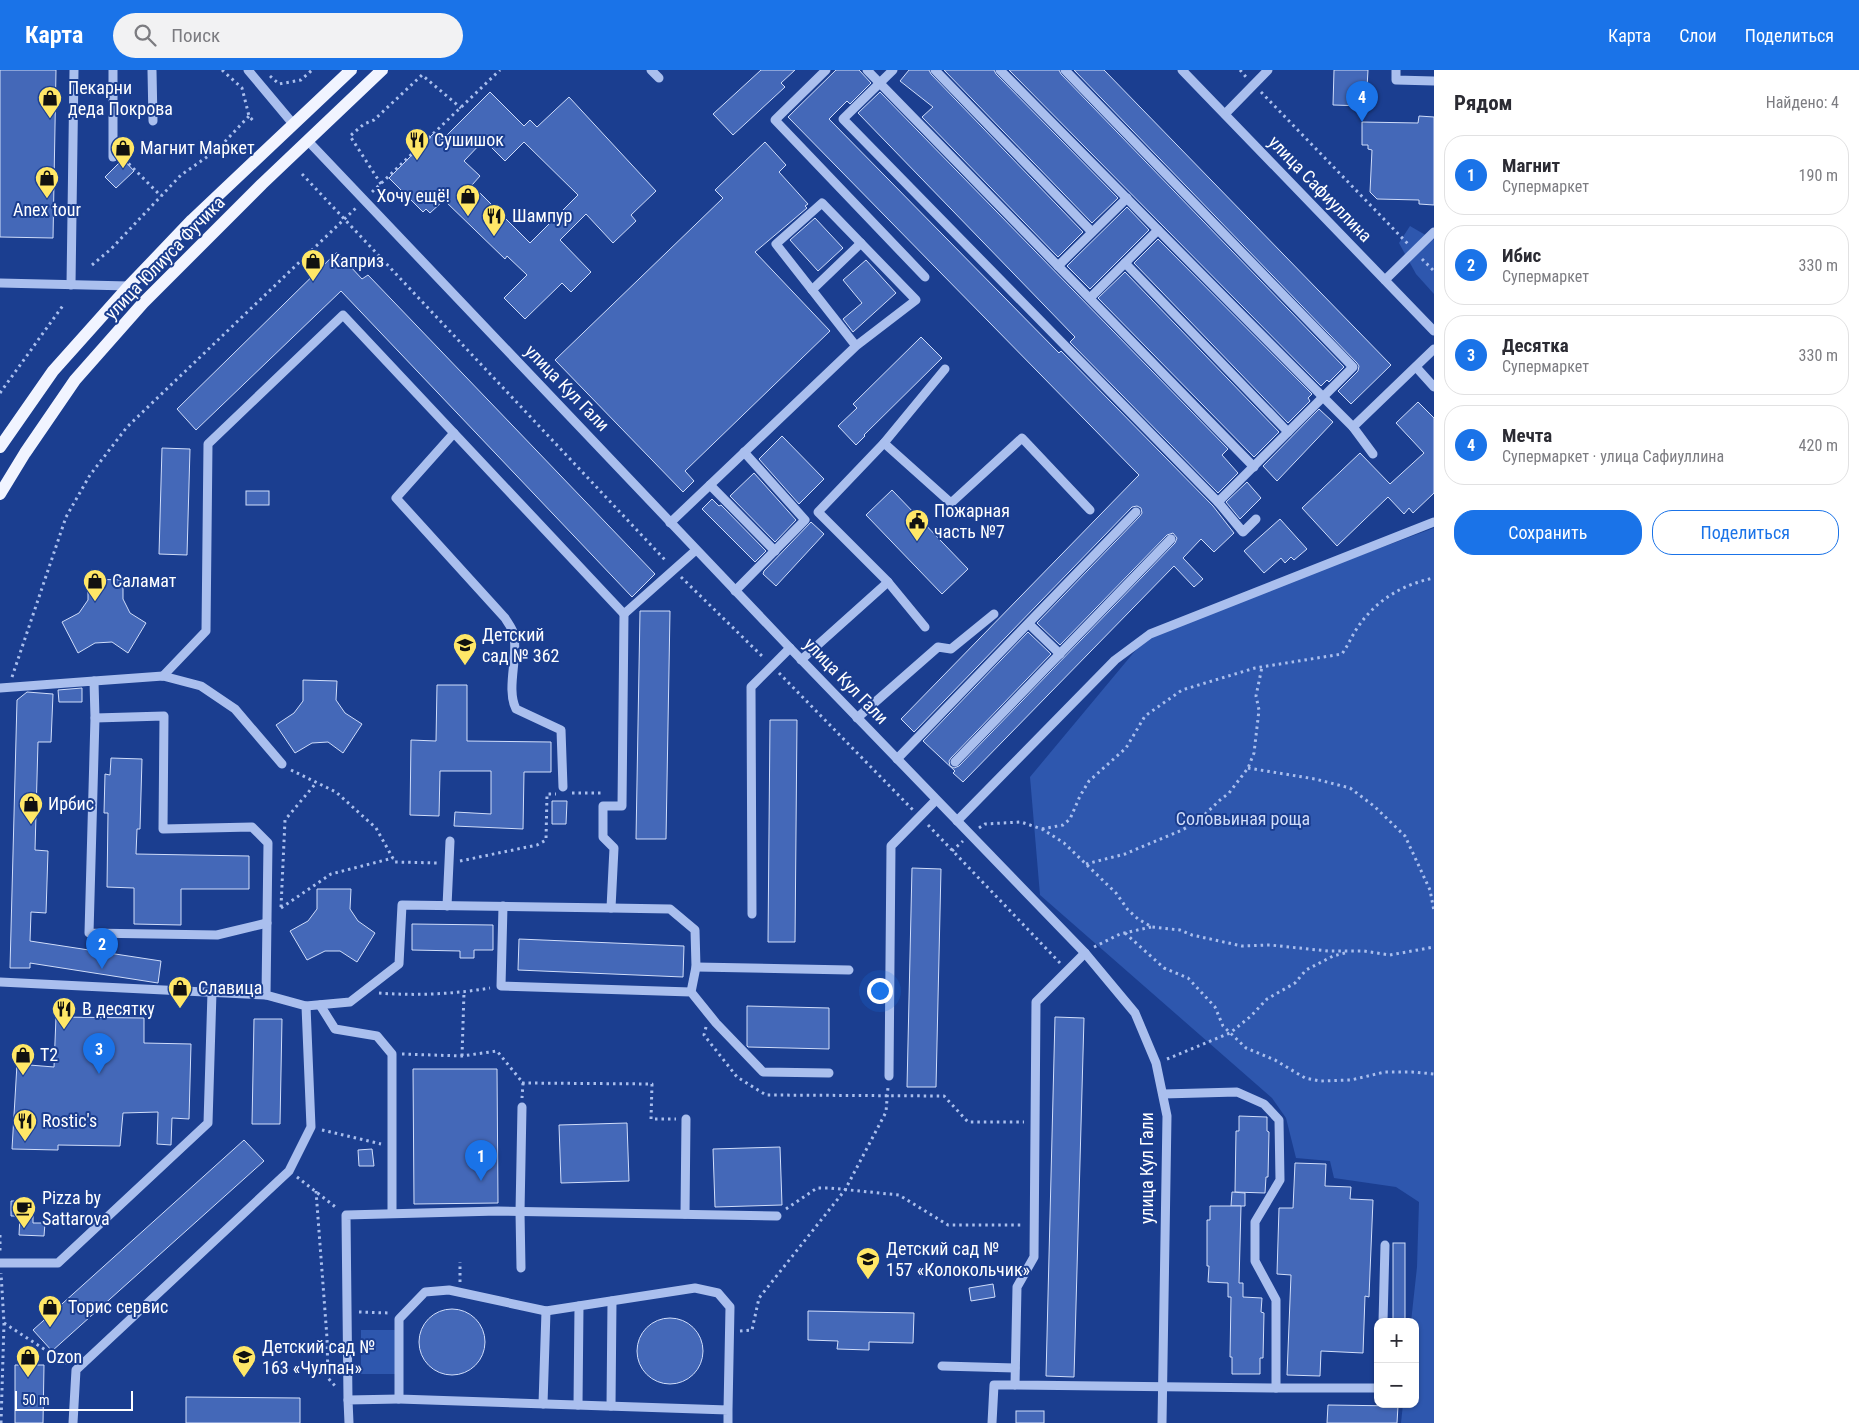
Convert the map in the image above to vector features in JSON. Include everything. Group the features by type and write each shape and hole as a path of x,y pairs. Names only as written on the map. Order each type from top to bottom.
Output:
{"main road":[{"name":"улица Юлиуса Фучика","path":"0,447 53,371 128,286 192,220 351,70"},
{"name":"улица Юлиуса Фучика","path":"0,494 25,453 75,380 124,324 248,198 382,70"},
{"name":"улица Кул Гали","path":"294,124 308,141"}],"street":[{"path":"70,285 74,70"},
{"path":"113,70 116,155"},
{"name":"улица Кул Гали","path":"248,70 294,124"},
{"path":"651,70 659,78"},
{"path":"826,70 775,120 925,277"},
{"path":"868,70 1254,467"},
{"path":"893,70 843,119 1218,502 1244,532 1256,519"},
{"path":"935,70 1092,232"},
{"path":"1000,70 1353,427 1373,454"},
{"path":"1065,70 1354,367 1218,502"},
{"name":"улица Сафиуллина","path":"1182,70 1434,331"},
{"path":"1225,114 1268,70"},
{"path":"1396,70 1396,80 1434,80"},
{"path":"152,71 153,121"},
{"name":"улица Кул Гали","path":"308,141 801,660 1086,953 1135,1013 1156,1063 1167,1116 1162,1423"},
{"path":"1058,266 1127,198"},
{"path":"670,523 856,346 916,300 822,203 776,244 856,346"},
{"path":"1090,298 1158,230"},
{"path":"1385,280 1434,232"},
{"path":"812,290 861,243"},
{"path":"1125,262 1288,432"},
{"path":"0,283 128,286"},
{"path":"163,676 206,631 208,444 343,315 624,614 622,806 603,806 603,837 614,848 611,908"},
{"path":"1353,427 1434,350"},
{"path":"1416,367 1434,387"},
{"path":"926,627 888,582 818,512 884,443 945,368"},
{"path":"454,433 396,498 505,618 514,633 515,651 512,701 516,709 561,730 563,787"},
{"path":"884,443 951,503 1022,438 1090,510"},
{"path":"735,591 805,520 744,452"},
{"path":"710,485 775,550"},
{"path":"897,759 1136,512"},
{"path":"957,822 1115,660 1150,634 1434,522"},
{"path":"955,762 1170,539"},
{"path":"624,614 696,550"},
{"path":"801,660 888,582"},
{"path":"857,718 938,647 951,650 994,614"},
{"path":"1029,624 1060,654"},
{"path":"752,914 751,687 790,648"},
{"path":"4,688 163,676 201,686 235,709 282,764"},
{"path":"94,681 95,718 89,933 217,935 267,923"},
{"path":"95,718 164,716 163,829 252,827 268,843 266,995"},
{"path":"889,1076 891,846 936,800"},
{"path":"447,906 450,841"},
{"path":"0,982 266,995 306,1006 350,1002 400,964 402,905 503,906 670,910 694,930 696,966 690,992"},
{"path":"503,906 501,986 690,992 716,1023 763,1072 829,1073"},
{"path":"1015,1385 1017,1287 1034,1257 1036,1002 1086,953"},
{"path":"696,966 849,970"},
{"path":"0,1264 58,1263 208,1123 212,992"},
{"path":"320,1005 335,1029 377,1036 392,1054 392,1213"},
{"path":"73,1423 76,1370 289,1171 311,1127 306,1006"},
{"path":"1163,1094 1237,1092 1264,1104 1279,1120 1280,1180 1255,1222 1255,1261 1276,1300 1276,1388"},
{"path":"521,1268 522,1107"},
{"path":"685,1214 686,1119"},
{"path":"349,1423 346,1215 520,1212 777,1216"},
{"path":"1383,1318 1385,1245"},
{"path":"399,1399 399,1319 426,1292 449,1290 546,1311 695,1288 718,1292 730,1307 728,1423"},
{"path":"611,1406 612,1301"},
{"path":"578,1405 579,1306"},
{"path":"543,1404 546,1311"},
{"path":"942,1366 1015,1368"},
{"path":"992,1423 994,1385 1374,1388"},
{"path":"348,1400 399,1399 728,1410"}],"path":[{"path":"222,70 242,88 249,116 255,123"},
{"path":"269,75 279,84 301,80 312,70"},
{"path":"4,688 66,517 90,475 127,427 500,70"},
{"path":"1240,70 1434,271"},
{"path":"381,184 350,136 364,124 374,120 422,75 461,108"},
{"path":"92,265 111,249 181,175 217,150 249,116"},
{"path":"116,155 161,196"},
{"path":"0,393 64,304"},
{"path":"1042,829 1063,825 1070,819 1089,781 1126,748 1145,716 1182,690 1262,667 1342,654 1350,644 1359,625 1376,605 1389,594 1434,578"},
{"path":"1085,864 1125,854 1198,821 1229,794 1248,768 1254,753 1258,710 1256,696 1262,667"},
{"path":"282,764 294,773 336,792 376,828 395,862 449,863 537,845 546,840 547,794 598,793 622,796"},
{"path":"1248,768 1315,779 1350,788 1374,806 1405,836 1430,890 1434,911"},
{"path":"316,783 285,820 281,908 331,874 393,858"},
{"path":"970,835 985,824 996,823 1021,822 1042,829 1064,843 1116,893 1133,915 1152,927"},
{"path":"1086,953 1102,942 1125,932 1152,927 1180,930 1199,937 1242,946 1270,945 1390,955 1434,948"},
{"path":"1125,932 1164,968 1188,978 1215,1007 1223,1026 1246,1048 1275,1060 1305,1078 1320,1081 1343,1081 1385,1072 1434,1074"},
{"path":"1156,1063 1230,1033 1267,999 1295,983 1306,970 1333,956 1351,951"},
{"path":"363,992 401,994 464,992 501,986"},
{"path":"462,1056 464,992"},
{"path":"392,1054 462,1056 497,1051 523,1083 522,1107"},
{"path":"729,1332 752,1330 759,1298 845,1190 886,1112 889,1076"},
{"path":"522,1083 652,1084 651,1119 686,1119"},
{"path":"888,1094 944,1096 968,1122 1036,1122"},
{"path":"311,1127 392,1146"},
{"path":"289,1171 346,1215"},
{"path":"777,1216 817,1188 900,1195 948,1225 1034,1225"},
{"path":"316,1191 327,1338 328,1378 348,1400"},
{"path":"0,1235 4,1323 1,1423"},
{"path":"460,1262 460,1292"},
{"path":"347,1312 403,1314"},
{"path":"4,1323 76,1370"}],"green space":[{"path":"1410,226 1434,240 1434,294 1416,274 1399,243"},
{"name":"Соловьиная роща","path":"1434,528 1434,1423 1401,1423 1403,1408 1419,1408 1419,1318 1411,1318 1417,1267 1419,1202 1396,1187 1334,1178 1330,1161 1296,1158 1286,1118 1272,1098 1040,895 1030,777 1150,633"},
{"path":"361,1330 395,1330 395,1374 361,1374"}],"building":[{"path":"0,70 56,70 53,238 0,237"},
{"path":"761,70 795,70 781,83 785,87 733,135 713,114"},
{"path":"836,70 859,70 871,83 850,104 847,101 829,119 1059,353 1061,351 1213,506 1234,533 1214,552 1201,539 1183,558 1203,579 1194,587 1174,566 963,782 953,773 955,771 923,741 1028,632 1051,654 951,758 949,761 950,766 954,768 959,766 1175,543 1177,538 1173,533 1167,535 1060,645 1037,623 1140,516 1142,513 1141,508 1137,506 1132,507 914,732 901,719 1139,475 788,117"},
{"path":"909,70 929,70 1083,232 1058,257 922,117 933,107 900,81"},
{"path":"944,70 994,70 1118,198 1092,223"},
{"path":"1009,70 1059,70 1344,367 1329,382 1327,380 1321,386"},
{"path":"1074,70 1104,70 1391,365 1351,404 1338,391 1358,371 1359,366 1357,363"},
{"path":"1334,70 1368,70 1366,106 1333,105"},
{"path":"490,92 524,126 530,120 537,127 569,97 656,191 631,215 636,221 613,243 586,214 560,240 591,272 571,292 562,283 525,319 504,298 527,275 507,256 505,259 444,200 430,213 426,209 423,212 389,178 435,132 442,140","holes":["484,140 505,161 524,142 578,195 530,243 472,185 480,176 464,161"]},
{"path":"880,92 1228,449 1222,455 1238,473 1218,493 1070,342 1075,337 858,113"},
{"path":"1419,116 1434,117 1434,205 1419,204 1419,200 1377,199 1370,192 1372,150 1368,149 1368,145 1362,145 1362,122 1418,123"},
{"path":"765,142 786,165 779,172 808,204 805,206 807,208 755,252 830,331 685,471 694,481 683,492 555,360 723,198 715,190"},
{"path":"123,159 134,171 116,188 105,177"},
{"path":"1127,207 1149,230 1090,289 1067,266"},
{"path":"815,218 843,248 818,271 790,240"},
{"path":"1158,239 1312,394 1308,398 1310,401 1288,423 1134,263"},
{"path":"337,252 362,279 368,275 655,574 632,597 341,291 196,430 177,409"},
{"path":"866,260 896,293 853,332 843,319 862,303 843,280"},
{"path":"1125,272 1279,432 1254,457 1098,298"},
{"path":"921,337 942,358 856,445 838,426 857,408 853,404"},
{"path":"1418,402 1434,418 1434,493 1413,513 1409,508 1404,514 1388,497 1337,546 1302,508 1360,453 1390,484 1424,453 1396,423"},
{"path":"1319,409 1333,422 1277,481 1263,466"},
{"path":"782,436 824,479 799,504 759,459"},
{"path":"162,448 190,449 187,555 159,554"},
{"path":"754,473 796,520 775,542 730,496"},
{"path":"1247,482 1261,498 1240,519 1226,502"},
{"name":"Пожарная часть №7","path":"892,490 968,569 942,594 866,515"},
{"path":"246,491 269,491 269,505 246,505"},
{"path":"712,499 719,506 721,505 766,551 755,562 702,509"},
{"path":"1280,519 1307,549 1294,560 1291,557 1285,563 1281,558 1264,573 1244,551"},
{"path":"811,522 824,534 776,586 763,574 764,571"},
{"path":"88,579 123,580 123,599 130,613 146,623 128,653 112,642 95,643 78,653 62,622 79,613 88,600"},
{"path":"640,611 670,611 666,839 636,839"},
{"path":"303,680 337,681 336,700 345,713 362,724 343,753 328,742 312,743 295,753 276,725 294,713 303,701"},
{"path":"437,685 467,685 467,741 551,742 551,772 524,772 523,829 454,826 455,812 491,814 491,771 440,771 439,816 410,815 411,740 436,741"},
{"path":"82,688 82,702 59,702 58,690"},
{"path":"27,692 53,694 51,742 38,742 35,850 48,851 46,913 31,912 30,941 161,961 158,983 30,963 30,968 10,968 17,700"},
{"path":"770,720 797,720 795,942 768,942"},
{"path":"111,758 142,759 140,829 137,829 136,854 249,856 249,889 181,889 181,925 134,924 134,888 107,887 108,813 104,813 105,774 110,775"},
{"path":"552,801 567,801 566,824 552,824"},
{"path":"912,868 941,869 936,1087 907,1087"},
{"path":"317,889 351,889 350,909 358,921 375,933 357,962 340,951 325,951 307,960 290,931 308,921 317,909"},
{"path":"412,924 493,925 493,950 474,950 474,958 460,958 460,951 412,950"},
{"path":"519,939 684,946 683,977 518,970"},
{"path":"747,1006 829,1008 829,1049 748,1047"},
{"path":"56,1017 144,1018 144,1043 191,1044 189,1119 172,1118 171,1145 157,1144 158,1112 123,1113 120,1146 58,1145 58,1150 12,1149 17,1064 54,1067"},
{"path":"1055,1017 1084,1018 1074,1377 1046,1376"},
{"path":"254,1019 282,1019 280,1124 252,1124"},
{"path":"413,1069 497,1069 498,1203 414,1204"},
{"path":"1239,1116 1267,1117 1267,1131 1269,1132 1268,1177 1266,1177 1265,1193 1235,1192 1236,1131 1239,1131"},
{"path":"627,1123 629,1181 561,1183 559,1125"},
{"path":"244,1140 264,1161 52,1351 33,1330"},
{"path":"780,1147 782,1205 715,1207 713,1149"},
{"path":"372,1149 374,1166 359,1166 358,1150"},
{"path":"1295,1163 1326,1164 1325,1186 1351,1187 1350,1199 1373,1200 1369,1297 1365,1296 1363,1353 1321,1351 1320,1376 1287,1375 1291,1275 1277,1274 1279,1208 1293,1208"},
{"path":"1232,1192 1245,1193 1245,1206 1231,1206"},
{"path":"11,1201 33,1201 33,1223 45,1223 44,1236 19,1235 20,1216 11,1216"},
{"path":"1210,1206 1241,1206 1239,1283 1243,1283 1243,1297 1262,1298 1261,1312 1264,1313 1263,1358 1260,1358 1260,1374 1232,1374 1232,1357 1230,1357 1231,1297 1228,1297 1228,1283 1208,1282 1207,1220 1210,1220"},
{"path":"1393,1243 1405,1243 1405,1318 1393,1318"},
{"path":"993,1284 995,1297 971,1301 969,1288"},
{"path":"452,1309 465,1312 475,1319 482,1329 485,1342 482,1355 475,1365 465,1372 452,1375 439,1372 429,1365 422,1355 419,1342 422,1329 429,1319 439,1312"},
{"path":"808,1311 914,1313 913,1343 869,1342 869,1350 837,1349 838,1341 808,1340"},
{"path":"670,1318 683,1321 693,1328 700,1338 703,1351 700,1364 693,1374 683,1381 670,1384 657,1381 647,1374 640,1364 637,1351 640,1338 647,1328 657,1321"},
{"path":"15,1365 44,1365 43,1423 15,1423"},
{"path":"186,1397 300,1398 300,1423 186,1423"},
{"path":"1328,1405 1398,1408 1397,1423 1327,1423"},
{"path":"1016,1411 1044,1411 1044,1423 1016,1423"}],"place":[{"name":"Пекарни деда Покрова","path":"50,119"},
{"name":"Мечта","path":"1362,122"},
{"name":"Сушишок","path":"417,161"},
{"name":"Магнит Маркет","path":"123,169"},
{"name":"Anex tour","path":"47,199"},
{"name":"Хочу ещё!","path":"468,217"},
{"name":"Шампур","path":"494,237"},
{"name":"Каприз","path":"313,282"},
{"name":"Пожарная часть №7","path":"917,542"},
{"name":"Саламат","path":"95,602"},
{"name":"Детский сад № 362","path":"465,666"},
{"name":"Ирбис","path":"31,825"},
{"name":"Ибис","path":"102,969"},
{"name":"Славица","path":"180,1009"},
{"name":"В десятку","path":"64,1030"},
{"name":"Десятка","path":"99,1074"},
{"name":"Т2","path":"23,1076"},
{"name":"Rostic's","path":"25,1142"},
{"name":"Магнит","path":"481,1181"},
{"name":"Pizza by Sattarova","path":"24,1229"},
{"name":"Детский сад № 157 «Колокольчик»","path":"868,1280"},
{"name":"Торис сервис","path":"50,1328"},
{"name":"Ozon","path":"28,1378"},
{"name":"Детский сад № 163 «Чулпан»","path":"244,1378"}]}
